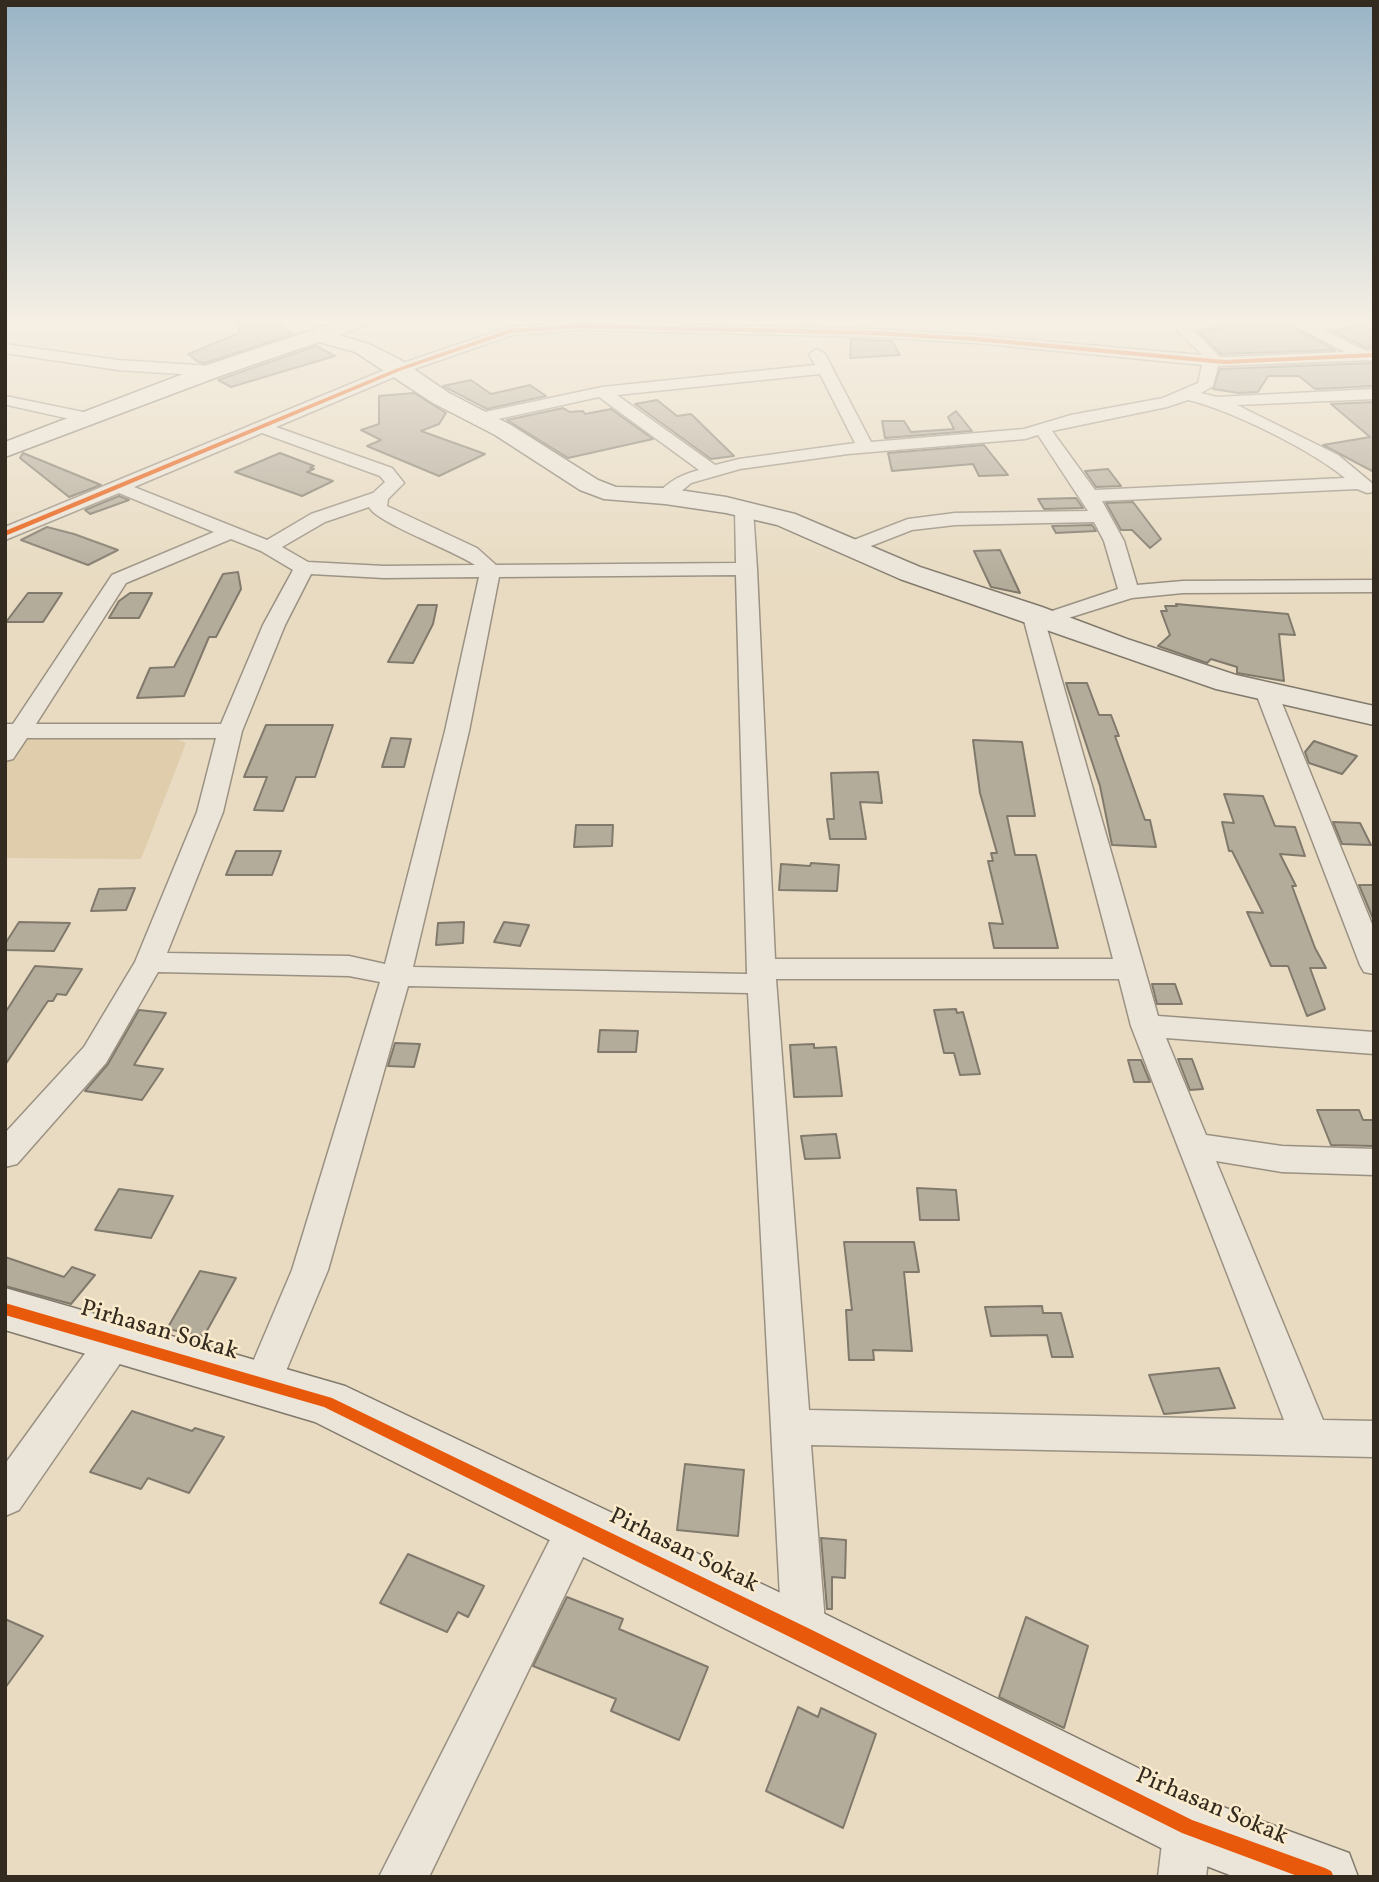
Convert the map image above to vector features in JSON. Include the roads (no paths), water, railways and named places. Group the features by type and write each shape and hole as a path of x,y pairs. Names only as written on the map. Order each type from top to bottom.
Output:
{"street":[{"path":"43,408 88,418"},
{"path":"5,450 115,408"},
{"path":"5,534 307,408"},
{"path":"460,408 589,485 613,494 665,496 786,519 910,573 1227,682 1374,716"},
{"path":"480,418 528,408"},
{"path":"624,408 712,471"},
{"path":"845,408 866,448"},
{"path":"665,496 685,479 739,464 866,448 1013,435 1071,420 1136,408"},
{"path":"1231,408 1332,459 1368,488"},
{"path":"261,427 386,472 395,483 379,497 318,518 268,547"},
{"path":"1042,429 1090,496 1101,516 1114,541 1129,593"},
{"path":"117,486 268,547 304,568 384,572 747,569"},
{"path":"1090,496 1368,488"},
{"path":"262,1383 310,1270 396,976 457,731 490,571 484,561 468,550 390,517 378,508 379,497"},
{"path":"744,509 749,695 762,976 804,1635"},
{"path":"853,547 908,525 955,519 1101,516"},
{"path":"5,754 12,731 119,579 228,533"},
{"path":"5,1155 95,1055 149,962 210,812 230,731 274,625 304,568"},
{"path":"1040,616 1129,593 1183,587 1374,586"},
{"path":"1040,616 1146,1026 1311,1438"},
{"path":"1266,691 1374,965"},
{"path":"12,731 230,731"},
{"path":"149,962 349,966 396,976 762,976 1132,969"},
{"path":"1146,1026 1374,1043"},
{"path":"1193,1144 1282,1159 1374,1162"},
{"name":"Pirhasan Sokak","path":"5,1309 327,1402 804,1635 1185,1852 1325,1877"},
{"path":"5,1497 115,1341"},
{"path":"791,1427 1374,1439"},
{"path":"403,1877 579,1524"}]}
